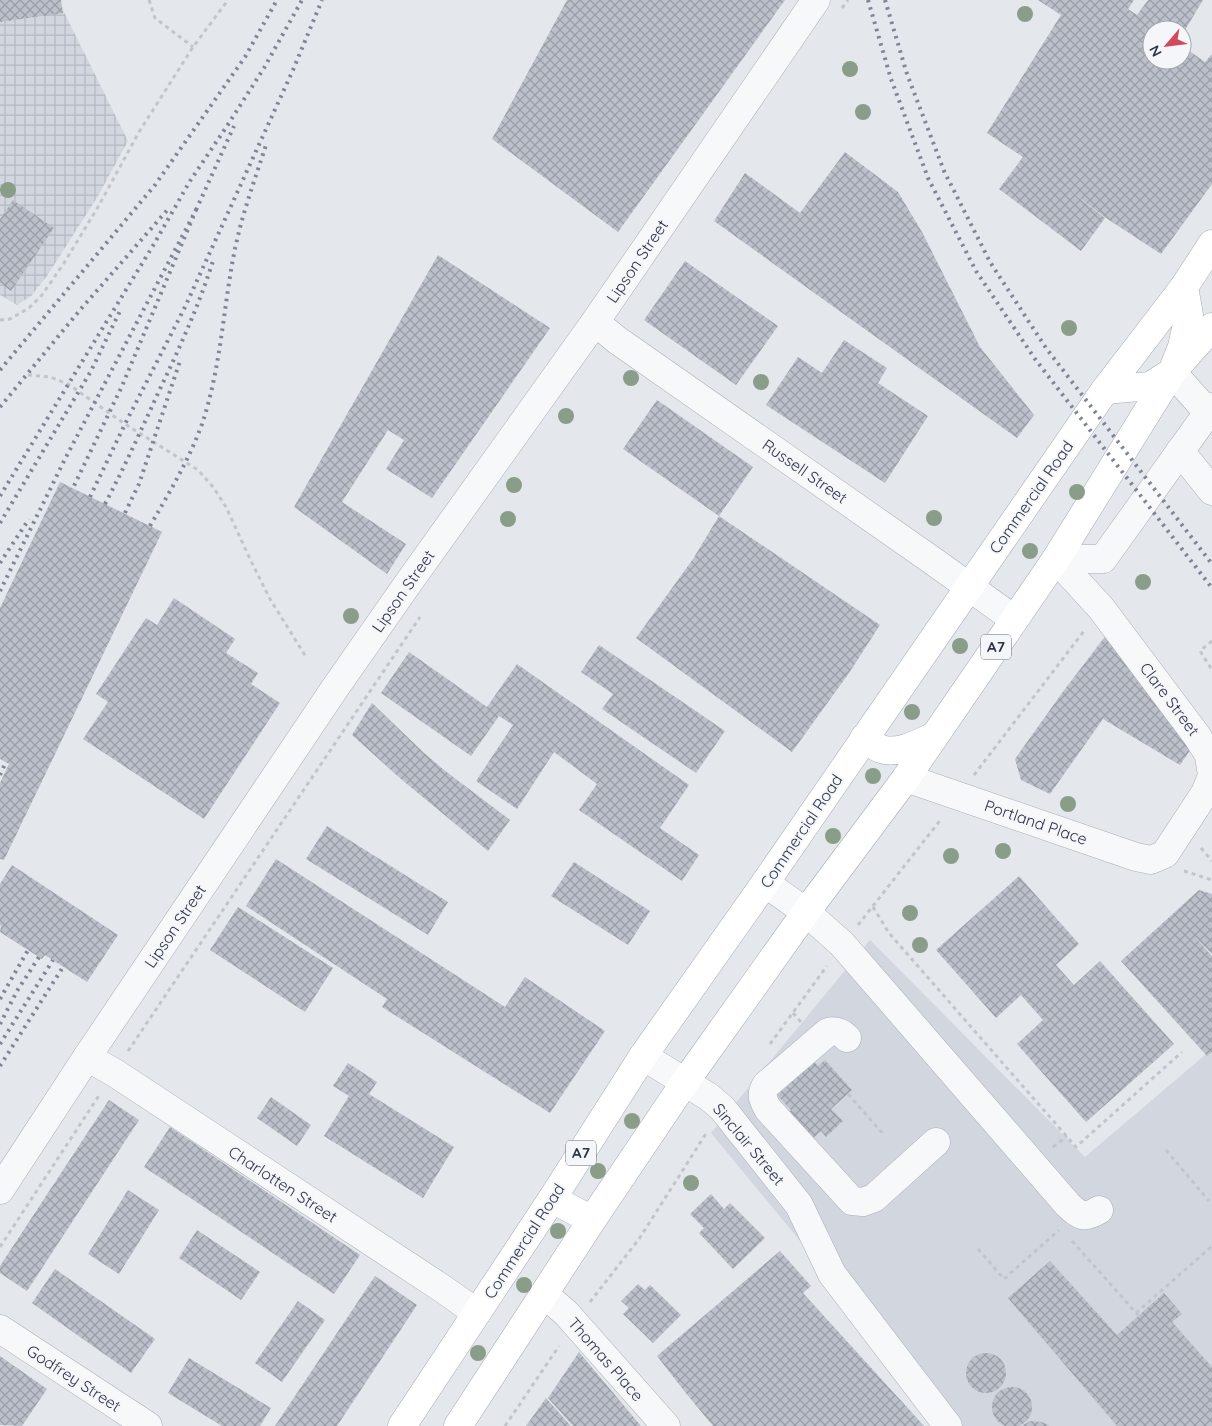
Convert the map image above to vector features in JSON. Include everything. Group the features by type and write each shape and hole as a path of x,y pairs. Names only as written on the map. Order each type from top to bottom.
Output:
{"main road":[{"name":"Commercial Road","path":"402,1426 552,1199 643,1056 765,883 1105,390 1184,287 1212,244"},
{"path":"1105,390 1150,386 1172,372 1182,346 1189,315 1184,287"},
{"name":"A7","path":"458,1426 592,1220 685,1082 806,912 906,778 1056,559 1172,372 1212,327"},
{"path":"864,738 882,750 892,750 905,749 934,736"},
{"path":"552,1199 592,1220"}],"street":[{"name":"Lipson Street","path":"0,1190 335,688 408,582 595,322 816,0"},
{"name":"Russell Street","path":"595,322 617,340 1014,619"},
{"path":"1056,559 1103,559 1180,451 1211,412 1172,372"},
{"path":"1180,451 1212,491"},
{"name":"Clare Street","path":"1056,559 1101,608 1197,736 1209,755 1212,776 1205,793 1165,854"},
{"name":"Portland Place","path":"906,778 1136,857 1151,860 1165,854"},
{"path":"765,883 806,912 842,944 1068,1204 1079,1214 1089,1216 1099,1210"},
{"path":"847,1038 835,1030 828,1032 766,1084 762,1091 763,1100 768,1109 852,1200 863,1202 874,1198 936,1142"},
{"name":"Sinclair Street","path":"643,1056 709,1097 722,1108 799,1205 832,1274 948,1426"},
{"name":"Charlotten Street","path":"87,1057 123,1078 477,1313"},
{"name":"Thomas Place","path":"544,1294 566,1313 666,1426"},
{"name":"Godfrey Street","path":"0,1329 148,1426"}],"path":[{"path":"149,0 155,18 193,47"},
{"path":"0,320 10,319 29,308 42,295 98,207 139,132 193,47 228,0"},
{"path":"28,375 50,377 68,384 132,429 198,470 214,488 226,507 270,599 306,657"},
{"path":"770,1045 842,944 873,907 1101,608"},
{"path":"128,1051 421,615"},
{"path":"1212,641 1200,651 1212,670"},
{"path":"873,907 889,933 1076,1146 1182,1052"},
{"path":"0,1247 103,1090"},
{"path":"848,1094 882,1134"},
{"path":"505,1426 574,1323 639,1239 722,1108"},
{"path":"1166,1150 1209,1201"},
{"path":"978,1249 1004,1280 1061,1228"},
{"path":"1136,1313 1212,1246"}],"shaded area":[{"path":"0,0 58,0 128,141 98,196 47,276 31,296 17,305 0,295"},
{"path":"870,940 1085,1157 1212,1049 1212,1426 953,1426 711,1133"}],"building":[{"path":"0,0 61,0 63,13 0,22"},
{"path":"567,0 785,0 618,232 492,139"},
{"path":"1038,0 1134,0 1128,9 1137,15 1148,0 1203,0 1191,20 1142,20 1142,70 1192,70 1192,53 1205,62 1212,54 1212,184 1161,254 1106,218 1060,183 1105,218 1081,251 999,189 1023,157 987,133 1061,15"},
{"path":"845,152 898,192 922,232 980,347 1034,415 1017,438 714,221 745,173 800,213"},
{"path":"13,200 54,228 11,291 0,283 0,219"},
{"path":"438,255 550,328 432,498 386,469 404,440 388,430 342,502 406,544 387,574 294,507"},
{"path":"685,261 778,326 736,385 644,320"},
{"path":"844,340 887,368 878,383 928,416 885,483 766,405 798,357 822,373"},
{"path":"657,400 753,467 719,516 623,449"},
{"path":"60,482 162,532 4,860 0,859 0,783 9,764 0,759 0,608"},
{"path":"719,516 880,625 849,673 792,752 636,638 693,559"},
{"path":"174,598 235,639 226,653 258,673 251,684 280,703 204,819 83,739 108,702 96,694 146,618 157,625"},
{"path":"1110,630 1194,745 1180,765 1103,719 1050,794 1021,780 1015,759"},
{"path":"599,645 725,731 696,773 602,709 613,694 581,672"},
{"path":"409,652 487,707 517,664 689,785 660,828 699,855 682,881 579,810 597,784 554,752 517,809 476,781 513,725 499,716 471,756 381,693"},
{"path":"372,703 444,770 510,820 488,851 401,779 352,735"},
{"path":"327,826 448,902 428,935 306,859"},
{"path":"276,859 505,1007 525,977 605,1031 550,1113 382,1007 387,999 246,906"},
{"path":"574,862 650,911 628,945 551,896"},
{"path":"12,865 118,935 87,982 45,955 42,959 0,932 0,884"},
{"path":"1019,876 1079,944 1056,965 1074,985 1100,961 1174,1044 1086,1122 1017,1044 1043,1020 1021,995 996,1018 936,950"},
{"path":"1199,890 1212,894 1212,954 1195,937 1212,956 1212,1052 1207,1056 1121,961"},
{"path":"238,907 333,968 305,1012 210,950"},
{"path":"811,1058 818,1066 825,1060 852,1090 831,1109 843,1121 826,1137 821,1131 799,1151 774,1125 791,1110 777,1095 789,1085 773,1068"},
{"path":"348,1063 377,1082 369,1094 454,1147 423,1198 324,1136 349,1096 333,1086"},
{"path":"271,1097 311,1125 297,1146 257,1118"},
{"path":"109,1100 139,1120 27,1291 0,1273 0,1266"},
{"path":"170,1127 360,1255 334,1294 144,1167"},
{"path":"128,1190 159,1210 119,1274 88,1254"},
{"path":"711,1194 724,1209 730,1203 765,1238 733,1269 699,1233 704,1228 690,1214"},
{"path":"197,1230 260,1272 241,1300 179,1258"},
{"path":"780,1251 811,1286 803,1293 924,1426 713,1426 685,1392 657,1356"},
{"path":"1050,1261 1117,1335 1164,1293 1182,1314 1172,1322 1212,1367 1212,1426 1117,1426 1008,1298"},
{"path":"55,1269 155,1339 131,1373 32,1303"},
{"path":"375,1276 417,1305 337,1426 275,1426"},
{"path":"638,1284 645,1290 650,1285 681,1315 653,1343 623,1314 629,1308 621,1301"},
{"path":"298,1301 325,1320 282,1382 255,1363"},
{"path":"579,1352 641,1426 573,1426 548,1398"},
{"path":"990,1353 997,1356 1003,1362 1006,1373 1005,1381 997,1390 990,1393 982,1393 975,1390 967,1381 966,1369 969,1362 978,1354"},
{"path":"0,1356 47,1389 22,1426 0,1425"},
{"path":"189,1358 271,1408 260,1426 222,1426 168,1393"},
{"path":"1016,1387 1023,1390 1029,1396 1032,1407 1031,1415 1023,1424 1016,1427 1008,1427 1001,1424 993,1415 992,1403 995,1396 1004,1388"},
{"path":"546,1398 571,1426 526,1426"},
{"path":"1030,1421 1042,1422 1050,1426 1022,1426"}],"railway":[{"path":"0,370 155,185 245,57 277,0"},
{"path":"0,496 154,244 190,181 264,68 302,0"},
{"path":"90,497 185,307 293,70 322,0"},
{"path":"868,0 891,79 928,178 976,271 1035,359 1212,588"},
{"path":"885,0 907,74 944,171 990,262 1046,348 1212,564"},
{"path":"196,210 234,126"},
{"path":"150,526 185,463 202,424 217,363 239,230 266,145"},
{"path":"0,407 80,310 170,207"},
{"path":"0,591 65,459 196,210 122,386 73,488"},
{"path":"105,504 182,342 202,294 213,261"},
{"path":"0,523 91,371 120,311"},
{"path":"125,513 139,484 181,358"},
{"path":"0,563 29,519"},
{"path":"0,775 6,762"},
{"path":"0,999 28,950"},
{"path":"0,1024 17,991 39,957"},
{"path":"0,1044 53,960"},
{"path":"0,1066 63,967"}]}
